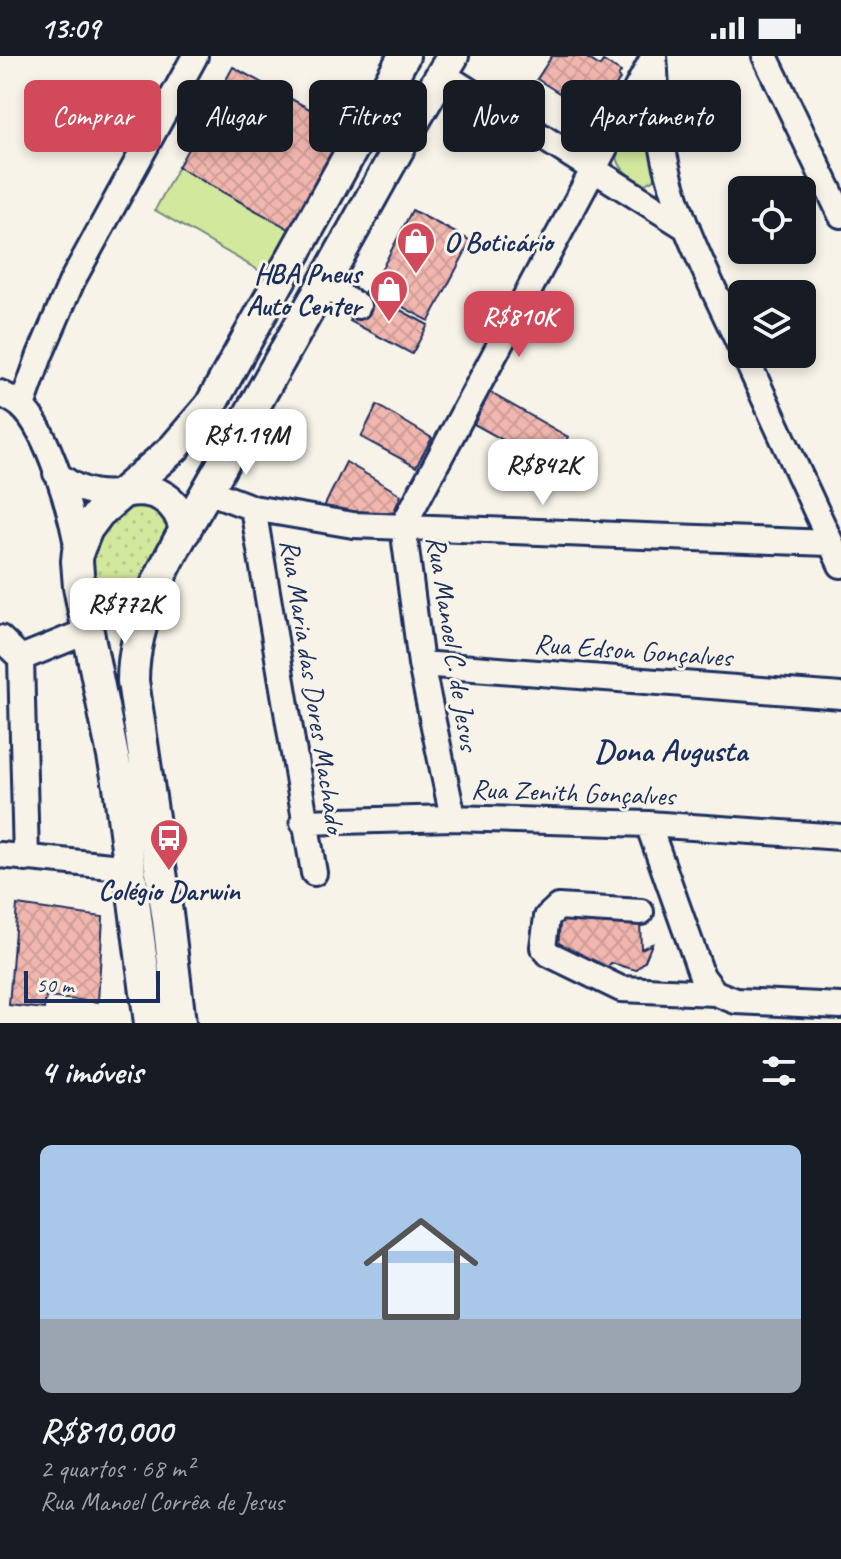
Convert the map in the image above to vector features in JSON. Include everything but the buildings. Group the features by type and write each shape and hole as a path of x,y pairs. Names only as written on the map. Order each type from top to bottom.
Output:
{"main road":[{"path":"150,1023 119,786 79,587 78,551 87,529 99,513 174,448 210,406 404,56"},
{"path":"180,1023 133,681 140,606 447,65"},
{"path":"124,492 145,490 165,497 179,512 185,531"},
{"path":"155,492 208,491"},
{"path":"79,587 109,608 140,606"},
{"path":"88,631 111,623 140,606"}],"street":[{"path":"22,406 72,281 195,56"},
{"path":"403,526 654,56"},
{"path":"654,56 660,132 687,228 728,319"},
{"path":"765,56 841,215"},
{"path":"447,65 467,87 687,228"},
{"path":"322,285 358,306"},
{"path":"750,368 841,565"},
{"path":"0,393 22,406 36,426 70,511 78,551"},
{"path":"56,473 87,492 124,492"},
{"path":"208,491 253,508 353,525 829,543"},
{"name":"Rua Maria das Dores Machado","path":"253,508 303,822 314,873"},
{"name":"Rua Manoel C. de Jesus","path":"403,526 421,664 453,818"},
{"path":"21,658 88,631"},
{"path":"0,638 21,658 26,859"},
{"name":"Rua Edson Gonçalves","path":"421,664 841,696"},
{"name":"Rua Zenith Gonçalves","path":"303,822 453,818 648,824 841,837"},
{"path":"648,824 702,976 715,993"},
{"path":"0,855 131,868"},
{"path":"641,912 558,907 547,917 543,947 549,954 621,989 715,993 736,1001 841,1006"}],"green space":[{"path":"618,152 651,152 657,172 655,179 645,184 633,178 624,171"},
{"path":"178,167 291,230 265,274 155,210"},
{"path":"154,501 173,525 157,567 135,595 107,594 91,578 93,539 123,508"}],"place":[{"name":"O Boticário","path":"416,275"},
{"name":"HBA Pneus Auto Center","path":"389,323"},
{"name":"Colégio Darwin","path":"169,872"}],"district":[{"name":"Dona Augusta","path":"671,750"}]}
